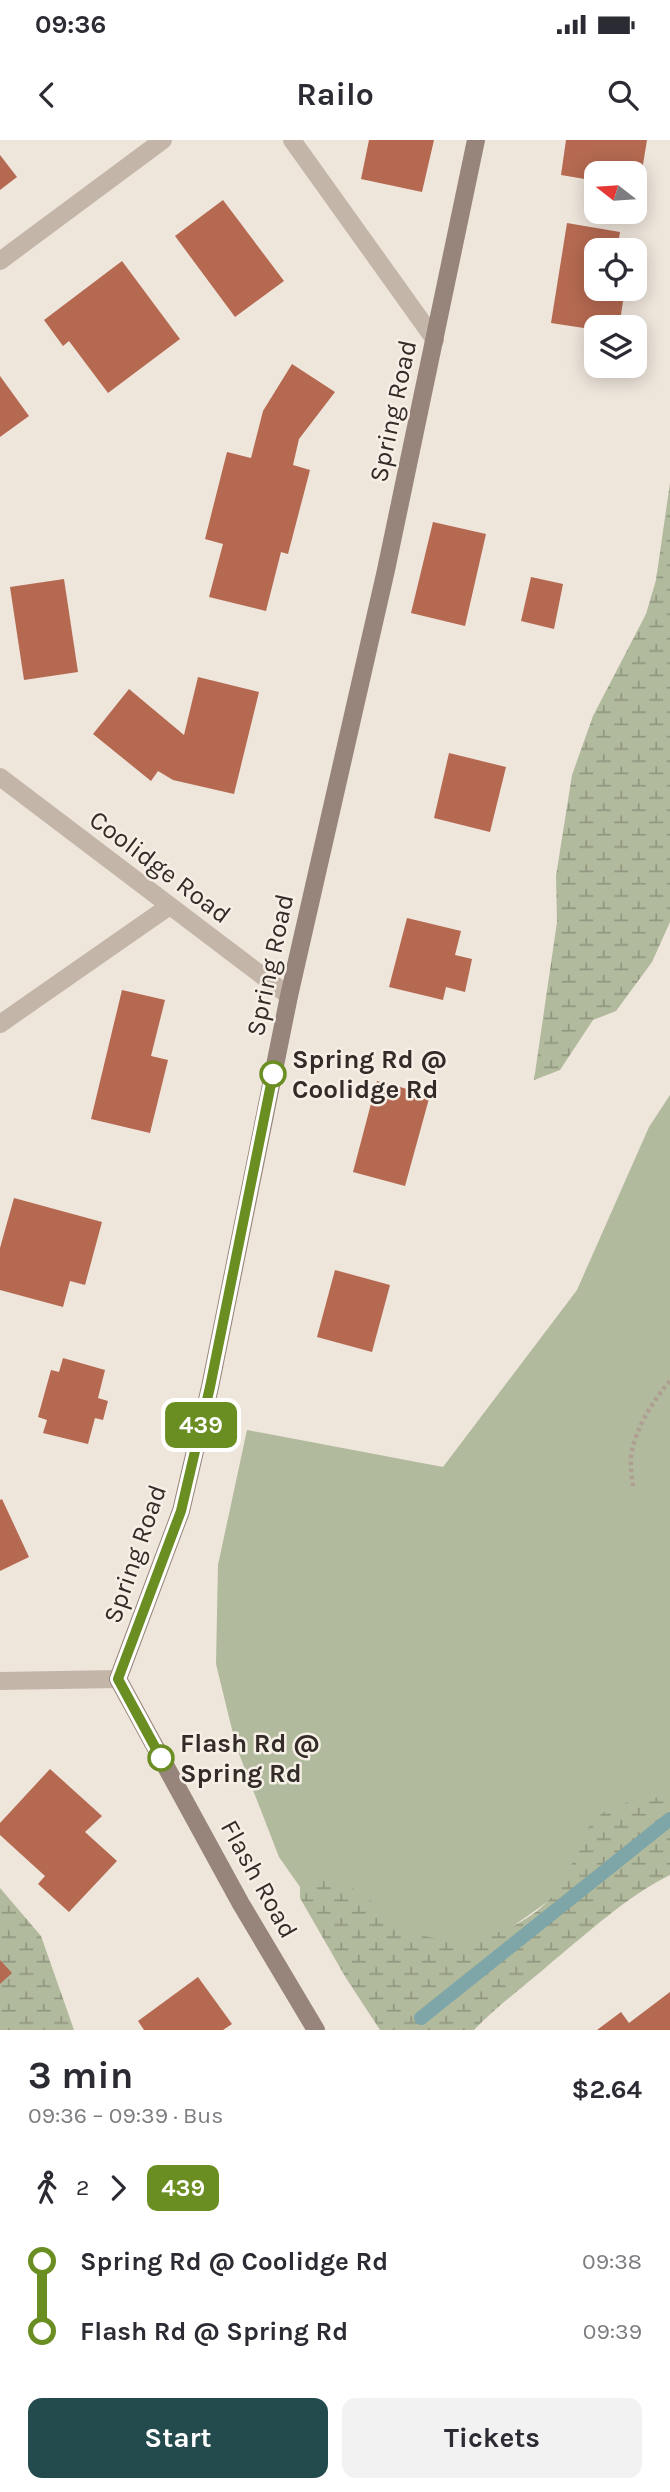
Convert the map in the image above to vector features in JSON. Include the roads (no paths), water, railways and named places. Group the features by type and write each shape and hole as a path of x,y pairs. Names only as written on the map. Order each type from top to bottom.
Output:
{"main road":[{"name":"Spring Road","path":"118,1679 181,1511 210,1387 289,996 386,570 477,140"},
{"name":"Flash Road","path":"118,1679 241,1904 316,2030"}],"street":[{"path":"0,261 163,140"},
{"path":"292,140 435,340"},
{"name":"Coolidge Road","path":"0,777 168,907 289,996"},
{"path":"0,1024 168,907"},
{"path":"0,1681 118,1679"}],"waterway":[{"path":"421,2018 670,1819"}],"place":[{"name":"Spring Rd @ Coolidge Rd","path":"273,1074"},
{"name":"Flash Rd @ Spring Rd","path":"161,1758"}]}
